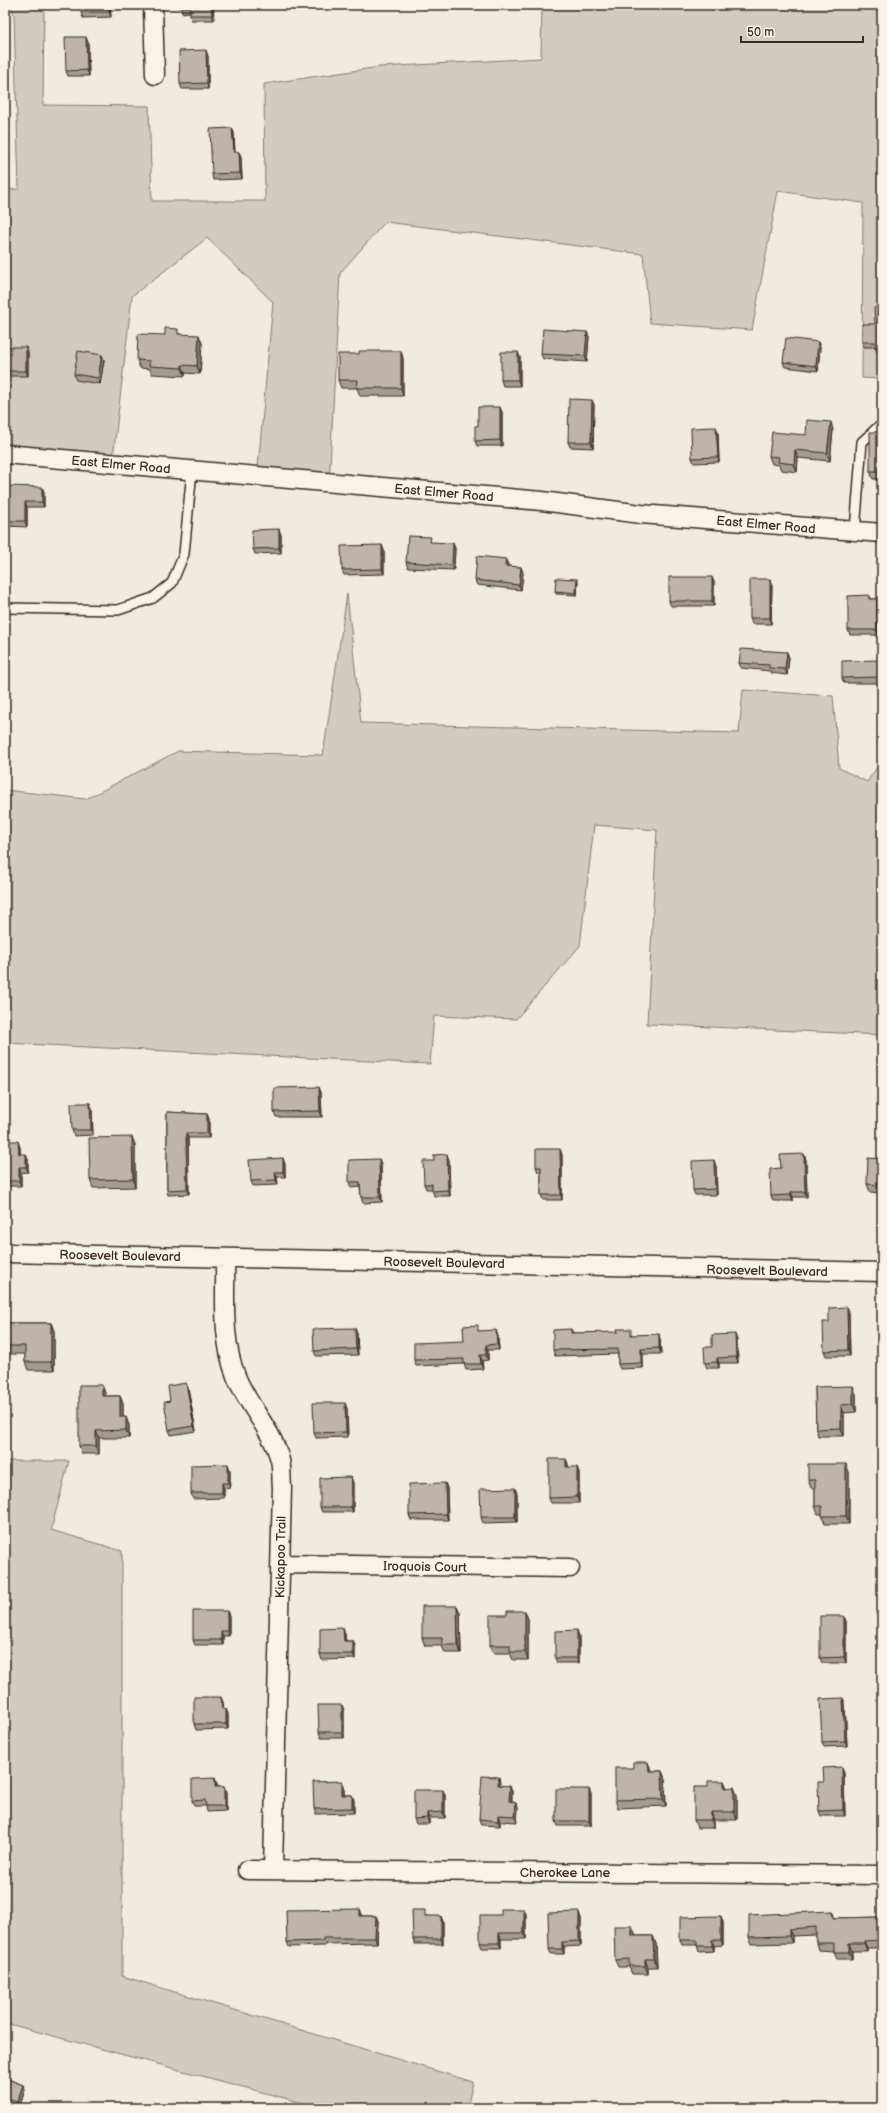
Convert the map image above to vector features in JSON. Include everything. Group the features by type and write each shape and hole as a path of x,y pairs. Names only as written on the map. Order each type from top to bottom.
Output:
{"street":[{"path":"153,5 155,75"},
{"name":"East Elmer Road","path":"5,454 542,501 641,514 882,533"},
{"name":"Roosevelt Boulevard","path":"5,1253 882,1272"},
{"name":"Kickapoo Trail","path":"225,1258 226,1340 230,1359 236,1377 271,1436 280,1460 280,1564 273,1870"},
{"name":"Iroquois Court","path":"280,1564 570,1568"},
{"name":"Cherokee Lane","path":"247,1870 882,1875"}],"lane":[{"path":"854,531 862,442 877,428 882,426"},
{"path":"5,608 118,610 153,598 172,583 184,554 192,470"}],"shaded area":[{"path":"11,5 44,5 43,105 149,106 152,201 265,201 264,84 380,67 541,58 542,5 882,5 882,379 862,378 863,203 778,191 752,330 650,323 643,254 385,222 340,273 329,485 257,478 273,302 207,238 132,296 112,466 5,459 5,190 19,189 14,15"},
{"path":"347,594 361,723 739,733 743,690 833,696 839,768 867,782 882,760 882,1035 647,1024 657,830 594,825 580,946 516,1019 434,1016 430,1064 5,1043 5,790 86,799 178,751 323,755"},
{"path":"5,1461 69,1461 51,1530 122,1551 122,1976 473,2082 467,2108 321,2108 5,2023"}],"building":[{"path":"81,5 109,5 109,12 81,12"},
{"path":"181,5 211,5 212,15 190,15 190,7 181,7"},
{"path":"65,37 86,37 87,70 66,71"},
{"path":"206,50 207,83 180,84 179,51"},
{"path":"232,128 234,152 239,152 240,173 212,174 210,129"},
{"path":"874,308 882,308 882,346 875,347 875,342 862,342 862,324 875,324"},
{"path":"165,328 178,329 178,334 199,335 197,366 182,365 182,368 149,366 150,361 137,360 138,334 165,335"},
{"path":"543,329 587,332 585,356 541,354"},
{"path":"786,338 818,342 816,366 783,362"},
{"path":"5,347 26,347 26,371 5,371"},
{"path":"78,351 102,355 98,378 74,374"},
{"path":"359,351 401,351 401,388 357,388 358,380 338,380 338,354 359,354"},
{"path":"501,352 518,352 518,380 501,380"},
{"path":"569,399 592,400 591,442 568,442"},
{"path":"478,407 500,407 500,440 475,441 475,426 478,426"},
{"path":"807,420 831,422 827,453 795,450 794,464 778,462 779,457 769,456 772,432 806,435"},
{"path":"716,427 718,457 692,458 691,428"},
{"path":"870,432 882,432 882,471 870,471"},
{"path":"6,486 42,487 42,502 25,502 25,521 5,521"},
{"path":"279,529 279,548 253,549 252,530"},
{"path":"408,536 431,537 430,542 453,543 452,565 406,562"},
{"path":"382,545 382,569 342,570 341,546"},
{"path":"477,556 506,559 505,566 521,567 519,585 475,580"},
{"path":"669,577 712,577 712,601 669,601"},
{"path":"556,578 577,579 576,593 555,591"},
{"path":"750,579 770,579 770,618 750,618"},
{"path":"869,595 869,599 877,599 877,630 848,630 848,596"},
{"path":"741,649 787,652 785,669 769,668 769,665 739,663"},
{"path":"882,660 882,677 842,678 842,661"},
{"path":"319,1087 320,1111 274,1112 274,1088"},
{"path":"71,1103 90,1103 91,1130 72,1130"},
{"path":"167,1112 207,1114 207,1133 186,1133 187,1189 167,1190"},
{"path":"132,1137 133,1179 90,1180 89,1138"},
{"path":"5,1141 18,1141 19,1154 26,1154 26,1167 19,1167 19,1181 5,1181"},
{"path":"536,1149 560,1149 561,1195 541,1195 541,1167 536,1167"},
{"path":"447,1154 448,1190 432,1191 432,1184 424,1184 423,1161 434,1161 434,1155"},
{"path":"804,1154 805,1192 791,1192 791,1195 771,1196 770,1169 781,1168 780,1155"},
{"path":"283,1158 283,1172 275,1172 276,1180 251,1181 249,1160"},
{"path":"868,1158 882,1159 882,1185 867,1184"},
{"path":"379,1159 380,1197 361,1197 360,1182 349,1182 349,1160"},
{"path":"714,1160 715,1189 693,1190 692,1161"},
{"path":"847,1307 848,1350 824,1351 823,1322 829,1322 829,1308"},
{"path":"5,1323 51,1323 51,1362 25,1362 25,1346 5,1346"},
{"path":"478,1325 478,1331 496,1330 497,1344 486,1345 486,1355 480,1355 481,1364 464,1364 464,1359 414,1360 414,1343 464,1341 463,1326"},
{"path":"355,1328 356,1349 314,1351 313,1329"},
{"path":"571,1329 571,1333 618,1332 617,1329 631,1329 631,1335 659,1334 659,1348 641,1349 641,1363 618,1364 618,1349 553,1350 553,1330"},
{"path":"735,1334 736,1357 717,1358 717,1362 705,1363 704,1347 712,1347 712,1335"},
{"path":"186,1383 194,1426 169,1430 164,1402 170,1401 168,1386"},
{"path":"79,1385 102,1385 102,1396 120,1396 120,1417 126,1417 126,1430 96,1431 96,1446 79,1446"},
{"path":"853,1386 853,1404 841,1405 841,1428 816,1429 815,1387"},
{"path":"313,1403 345,1403 346,1432 314,1433"},
{"path":"549,1459 566,1459 566,1467 577,1467 577,1497 549,1498"},
{"path":"228,1464 228,1483 222,1483 222,1493 191,1493 191,1465"},
{"path":"808,1464 846,1464 846,1516 822,1516 822,1506 815,1506 815,1480 808,1480"},
{"path":"351,1477 351,1507 320,1507 320,1478"},
{"path":"445,1483 446,1514 409,1515 409,1484"},
{"path":"515,1488 515,1517 481,1517 480,1489"},
{"path":"422,1606 457,1606 458,1645 442,1645 442,1638 422,1638"},
{"path":"193,1611 227,1611 227,1631 221,1631 221,1640 193,1640"},
{"path":"507,1611 525,1611 525,1652 510,1652 510,1645 490,1645 490,1615 507,1615"},
{"path":"820,1616 844,1616 844,1657 820,1658"},
{"path":"343,1628 344,1641 353,1641 353,1654 320,1654 320,1629"},
{"path":"577,1630 577,1658 555,1658 555,1631"},
{"path":"194,1697 221,1697 222,1709 226,1709 226,1724 194,1724"},
{"path":"843,1698 845,1741 822,1742 820,1699"},
{"path":"318,1705 342,1705 342,1732 319,1732"},
{"path":"633,1762 648,1762 649,1771 662,1771 663,1799 615,1800 615,1768 633,1768"},
{"path":"842,1767 843,1810 819,1811 818,1782 824,1782 823,1768"},
{"path":"482,1776 499,1777 498,1785 510,1786 509,1801 516,1802 515,1816 498,1815 498,1821 479,1819"},
{"path":"215,1778 215,1787 224,1787 224,1806 206,1806 205,1800 192,1801 192,1779"},
{"path":"342,1781 342,1795 352,1795 352,1808 314,1809 313,1782"},
{"path":"708,1781 724,1781 724,1788 734,1787 734,1812 711,1812 711,1820 694,1820 694,1787 708,1787"},
{"path":"556,1789 589,1789 589,1821 556,1821"},
{"path":"414,1790 443,1790 443,1812 427,1813 427,1818 414,1819"},
{"path":"360,1909 360,1916 376,1916 375,1938 323,1938 323,1941 287,1942 286,1910"},
{"path":"501,1909 524,1909 524,1933 499,1933 499,1943 480,1943 480,1915 501,1915"},
{"path":"412,1910 425,1910 425,1916 441,1916 441,1939 413,1939"},
{"path":"832,1911 833,1918 882,1917 882,1940 864,1941 864,1943 849,1943 849,1952 834,1952 834,1943 816,1943 816,1927 789,1929 789,1936 749,1937 749,1915"},
{"path":"579,1912 579,1941 562,1942 562,1949 549,1949 548,1913"},
{"path":"721,1916 721,1940 712,1940 712,1946 697,1946 697,1940 680,1940 680,1917"},
{"path":"614,1926 632,1926 632,1936 653,1936 654,1959 645,1959 645,1966 629,1966 629,1959 615,1960"},
{"path":"5,2078 23,2085 17,2102 5,2098"}]}
